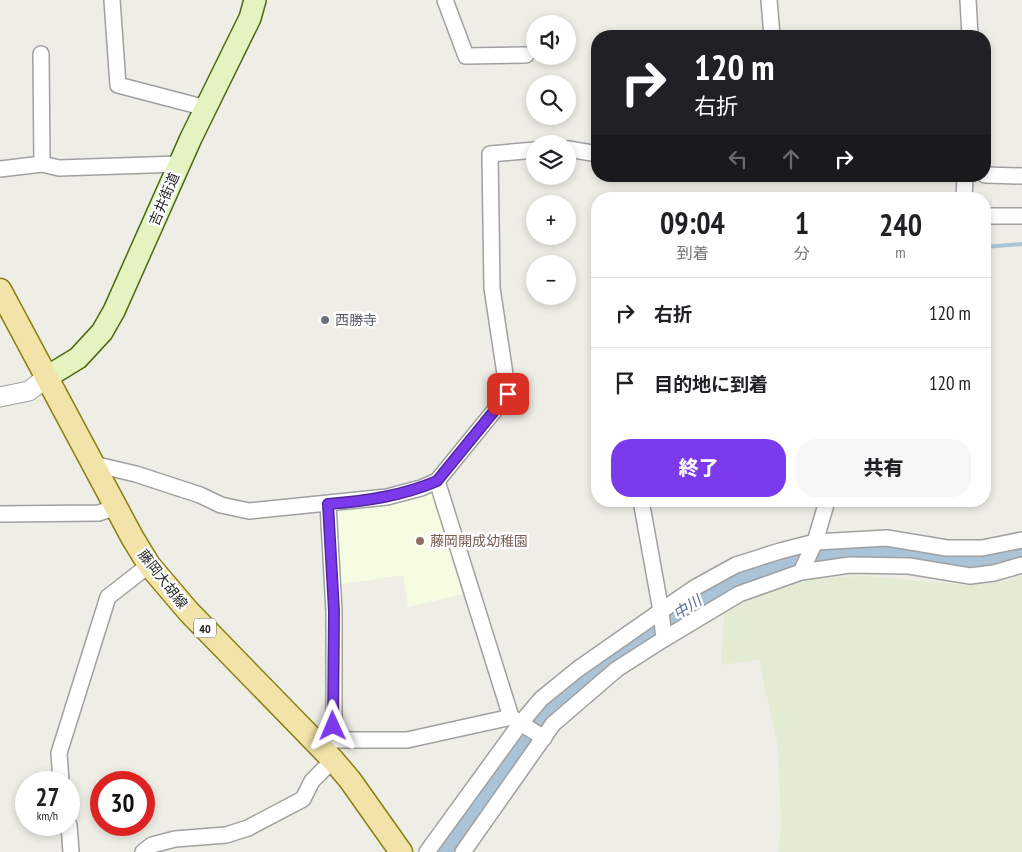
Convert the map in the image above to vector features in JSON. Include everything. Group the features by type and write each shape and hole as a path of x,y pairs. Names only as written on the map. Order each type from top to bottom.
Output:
{"main road":[{"name":"吉井街道","path":"46,377 78,358 106,325 114,311 179,164 250,18 255,0"},
{"name":"藤岡大胡線","path":"0,290 92,464 149,565 189,612 329,749 401,852"}],"street":[{"path":"112,0 118,85 206,108"},
{"path":"445,0 466,56 526,56"},
{"path":"769,0 772,30"},
{"path":"968,0 970,30"},
{"path":"41,54 42,164"},
{"path":"576,150 591,153"},
{"path":"92,464 136,474 200,495 221,505 249,511 387,497 437,481 508,394 492,288 490,154 526,151"},
{"path":"0,169 42,164 60,168 179,164"},
{"path":"991,175 1022,176"},
{"path":"991,216 1022,216"},
{"path":"0,386 46,377"},
{"path":"0,397 30,391 46,377"},
{"path":"437,481 516,721 544,738"},
{"path":"143,852 152,846 175,839 226,835 248,828 303,799 329,749 334,611 328,504"},
{"path":"0,514 99,513 116,507"},
{"path":"642,507 661,610 664,639"},
{"path":"801,572 815,542 825,507"},
{"path":"427,852 516,721 578,669 661,610 696,587 736,565 815,542 887,538 946,548 982,548 1022,540"},
{"path":"60,771 59,753 108,597 149,565"},
{"path":"463,852 553,724 600,682 618,669 739,594 801,572 850,565 909,566 970,576 994,573 1022,565"},
{"path":"329,749 407,740 516,721"},
{"path":"70,836 71,852"}],"shaded area":[{"path":"435,488 468,593 408,607 403,575 337,585 332,508"},
{"path":"1022,575 1022,852 778,852 781,825 778,747 759,660 721,665 724,614 769,589 816,578 864,576 967,585 1004,582"}],"waterway":[{"path":"991,247 1022,244"},
{"name":"中川","path":"446,852 514,755 570,690 616,655 703,596 744,575 791,558 862,552 949,559 995,560 1007,559 1022,552"}],"place":[{"name":"西勝寺","path":"325,320"},
{"name":"藤岡開成幼稚園","path":"420,541"}],"route":[{"path":"333,726 334,611 328,504 387,497 437,481 508,394"}]}
